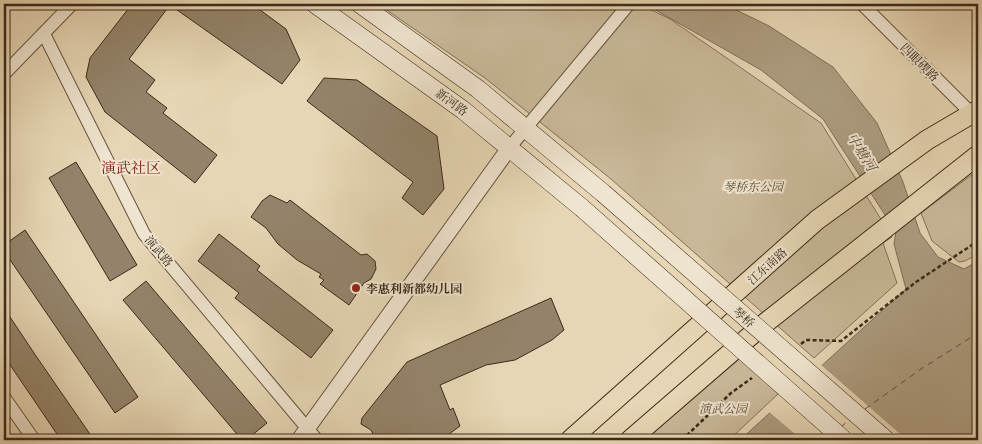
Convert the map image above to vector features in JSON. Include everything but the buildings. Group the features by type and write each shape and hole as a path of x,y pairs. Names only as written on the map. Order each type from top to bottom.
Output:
{"main road":[{"name":"新河路","path":"315,4 463,110 582,208"},
{"name":"新河路","path":"360,4 478,89 603,193"},
{"name":"江东南路","path":"570,440 817,220 926,140 976,114"},
{"path":"630,440 764,324 978,155"},
{"name":"琴桥","path":"603,193 886,440"},
{"name":"琴桥","path":"582,208 844,440"}],"street":[{"path":"4,74 72,4"},
{"path":"307,436 510,147 601,40 629,4"},
{"name":"四眼碶路","path":"862,4 976,114"},
{"name":"演武路","path":"44,34 144,234 307,436"},
{"path":"4,397 34,440"}],"path":[{"path":"799,345 806,340 841,341 916,282 978,241"},
{"path":"682,440 731,393 754,377"}],"green space":[{"name":"琴桥东公园","path":"378,4 639,4 670,19 821,123 892,237 883,243 897,283 814,358 611,179 485,78"},
{"path":"978,170 978,254 959,262 932,241 921,213"},
{"name":"演武公园","path":"740,357 778,394 729,440 644,440"}],"water":[{"name":"中塘河","path":"645,4 724,4 769,26 833,67 877,123 903,182 920,233 938,257 964,269 978,261 978,440 740,440 906,289 894,244 896,232 823,119 761,70"}],"pier":[{"path":"820,364 907,440 802,440 768,411"}],"ferry route":[{"path":"865,409 921,369 978,333"},
{"path":"841,427 849,420"},
{"path":"822,440 827,436"}],"place":[{"name":"李惠利新都幼儿园","path":"356,288"}],"district":[{"name":"演武社区","path":"131,167"}]}
